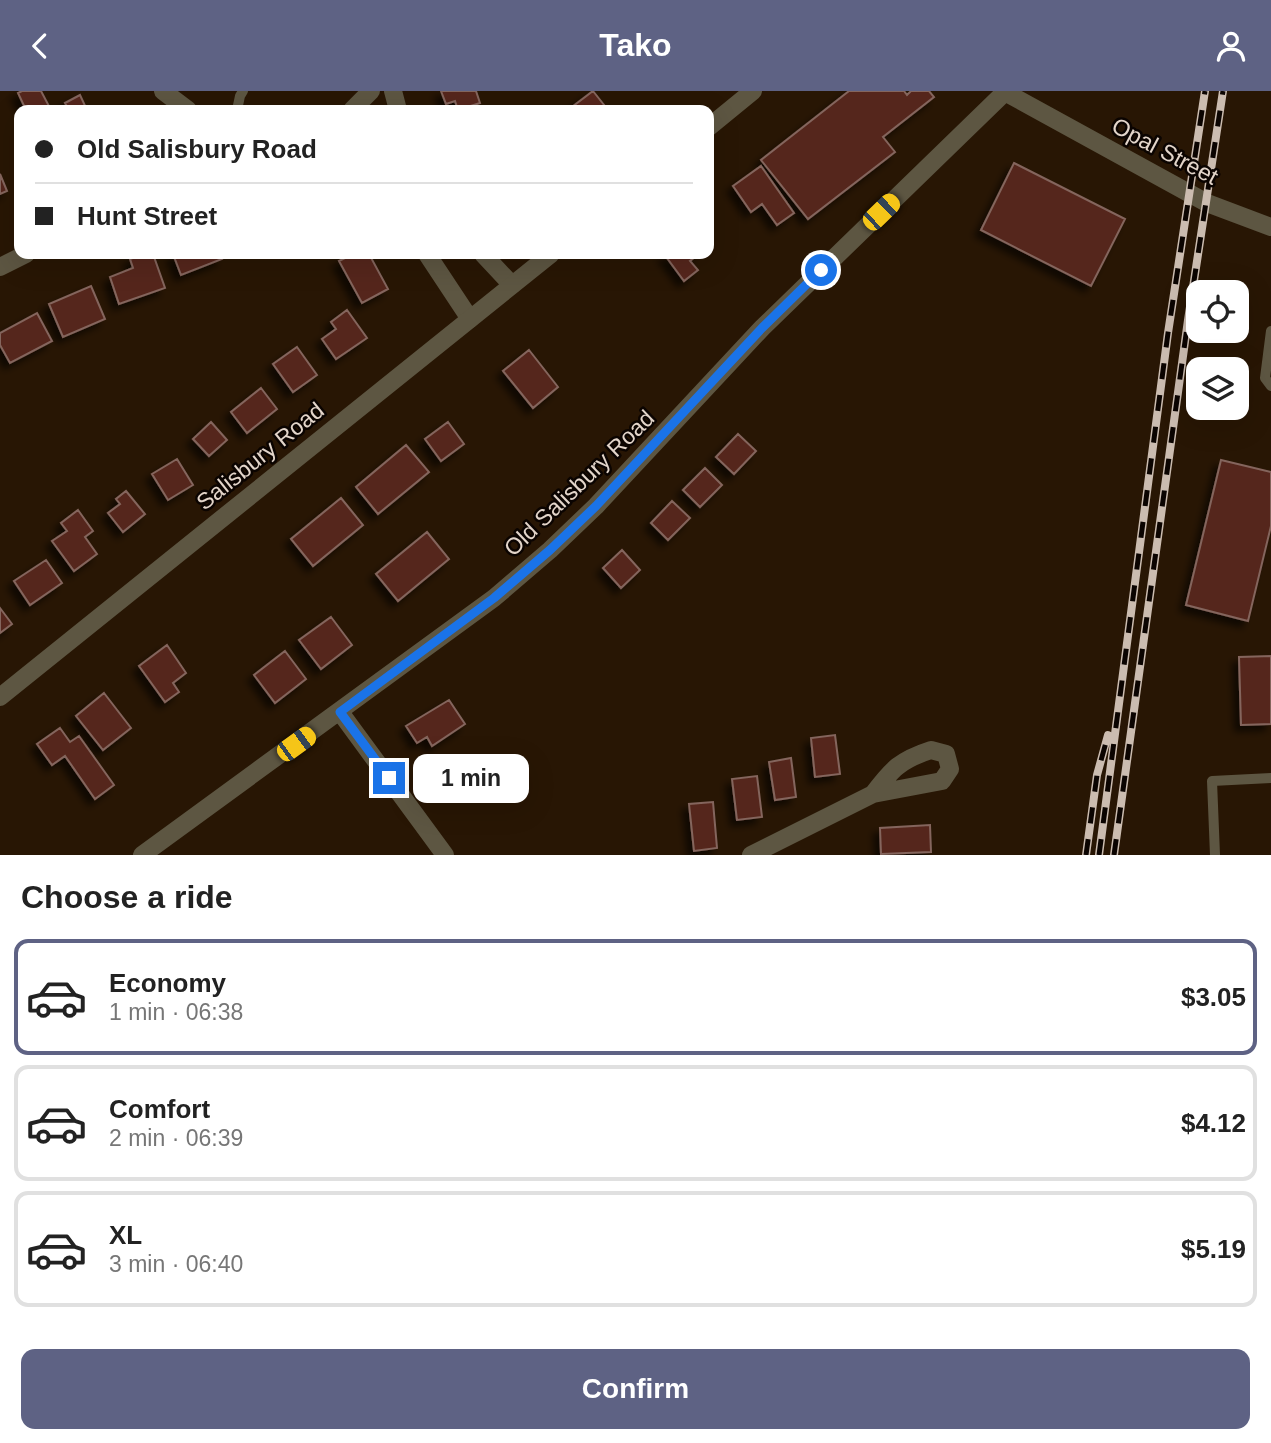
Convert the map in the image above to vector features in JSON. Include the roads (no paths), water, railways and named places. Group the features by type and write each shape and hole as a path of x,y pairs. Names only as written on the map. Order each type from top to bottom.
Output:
{"street":[{"path":"357,105 371,91"},
{"path":"714,123 753,91"},
{"name":"Opal Street","path":"1004,92 1207,203 1271,227"},
{"name":"Old Salisbury Road","path":"142,855 494,598 550,550 596,506 762,328 1004,92"},
{"path":"0,267 16,259"},
{"path":"430,259 470,319"},
{"path":"488,259 512,285"},
{"name":"Salisbury Road","path":"0,697 545,259"},
{"path":"340,712 445,855"},
{"path":"751,855 873,794"}],"lane":[{"path":"1271,331 1265,378 1271,386"},
{"path":"1215,855 1212,781 1271,778"}],"railway":[{"path":"1099,855 1168,333 1205,91"},
{"path":"1114,855 1188,320 1223,91"},
{"path":"1086,855 1097,775 1108,735"}]}
